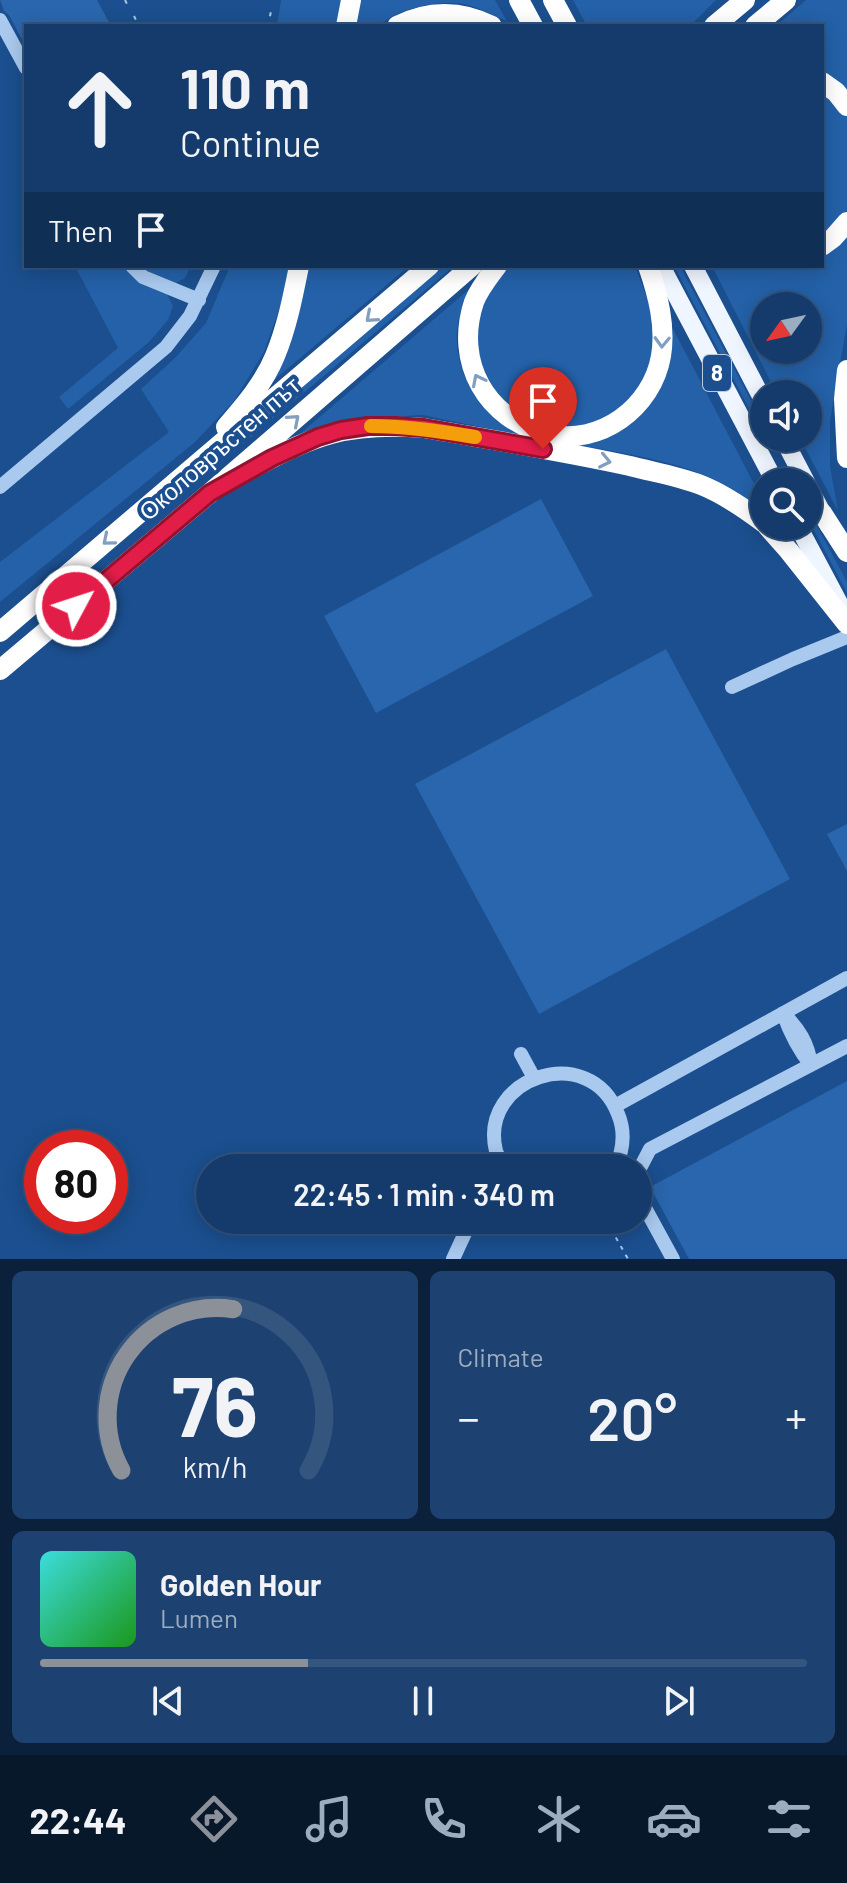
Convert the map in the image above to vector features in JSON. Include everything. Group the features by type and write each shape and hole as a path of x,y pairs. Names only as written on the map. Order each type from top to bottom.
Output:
{"highway":[{"path":"346,24 351,0"},
{"path":"519,0 532,24"},
{"path":"553,0 567,24"},
{"path":"563,0 568,24"},
{"path":"703,24 722,0"},
{"path":"716,24 745,0"},
{"path":"757,24 786,0"},
{"path":"402,24 427,14 444,13 488,24"},
{"path":"824,83 847,106"},
{"path":"824,245 847,222"},
{"path":"188,472 249,400 275,357 286,326 299,268"},
{"name":"Околовръстен път","path":"0,632 427,268"},
{"name":"Околовръстен път","path":"0,670 470,268"},
{"path":"495,268 481,286 467,334 471,366 478,383 488,398 517,422 551,435 568,436 601,431 630,413 641,402 656,374 661,356 662,319 649,268"},
{"path":"847,370 844,399 847,458"},
{"path":"210,493 283,452 318,437 368,426 395,426 424,428 587,457 671,476 723,495 750,513"},
{"path":"822,513 847,552"},
{"path":"779,540 847,622"}],"main road":[{"name":"8","path":"662,268 768,468"},
{"path":"694,268 753,380"},
{"path":"822,513 847,560"},
{"path":"805,540 847,622"}],"street":[{"path":"0,20 24,64"},
{"path":"134,268 143,277 199,300"},
{"path":"0,487 166,347 183,327 213,268"},
{"path":"732,687 847,637"},
{"path":"615,1106 847,978"},
{"path":"783,1013 796,1026 808,1047 811,1065"},
{"path":"647,1154 650,1149 847,1046"},
{"path":"521,1054 534,1078"},
{"path":"498,1154 495,1127 502,1107 515,1090 534,1078 552,1073 571,1074 589,1080 604,1091 622,1123 621,1154"},
{"path":"652,1221 673,1259"},
{"path":"453,1259 465,1234"}],"path":[{"path":"125,0 128,6"},
{"path":"268,24 271,11"},
{"path":"134,16 138,24"},
{"path":"614,1234 628,1259"}],"shaded area":[{"path":"281,0 341,0 336,24 277,24"},
{"path":"359,0 495,0 507,21 470,5 443,3 408,10 382,24 353,24"},
{"path":"573,0 716,0 692,24 586,24"},
{"path":"806,0 847,0 847,94 824,75 824,24 778,24"},
{"path":"824,91 847,117 847,211 842,220 824,235"},
{"path":"847,231 847,324 830,421 830,466 838,511 822,480 822,468 816,468 807,452 822,452 822,380 770,380 762,364 822,364 822,292 750,292 750,341 713,268 824,268 824,249"},
{"path":"76,268 126,268 143,283 167,294 173,306 168,320 149,342 68,409 59,397 118,348"},
{"path":"143,268 190,268 185,278 174,284"},
{"path":"229,268 289,268 282,301 264,352 234,401 195,442 0,602 0,562 169,432 141,389 175,358 206,323"},
{"path":"302,268 407,268 261,391"},
{"path":"441,268 452,268 153,520 149,515"},
{"path":"502,268 636,268 655,319 655,352 648,375 632,399 608,418 579,427 550,426 522,417 499,401 481,377 476,318"},
{"path":"675,268 681,268 750,398 750,410"},
{"path":"474,285 460,315 457,331 462,369 480,403 525,436 423,415 348,419 301,433"},
{"path":"671,325 750,476 750,501 724,484 701,474 652,459 577,445 631,422"},
{"path":"822,535 847,582 847,593 819,540 822,540"}],"building":[{"path":"0,0 97,0 110,24 24,24 24,43"},
{"path":"541,499 593,596 376,713 324,616"},
{"path":"666,649 790,879 539,1014 415,784"},
{"path":"847,824 847,871 827,834"},
{"path":"847,1081 847,1259 689,1259 652,1186"}],"slow traffic":[{"path":"371,426 424,428 475,437"}],"route":[{"path":"76,606 210,493 295,446 318,437 368,426 395,426 424,428 543,449"}]}
